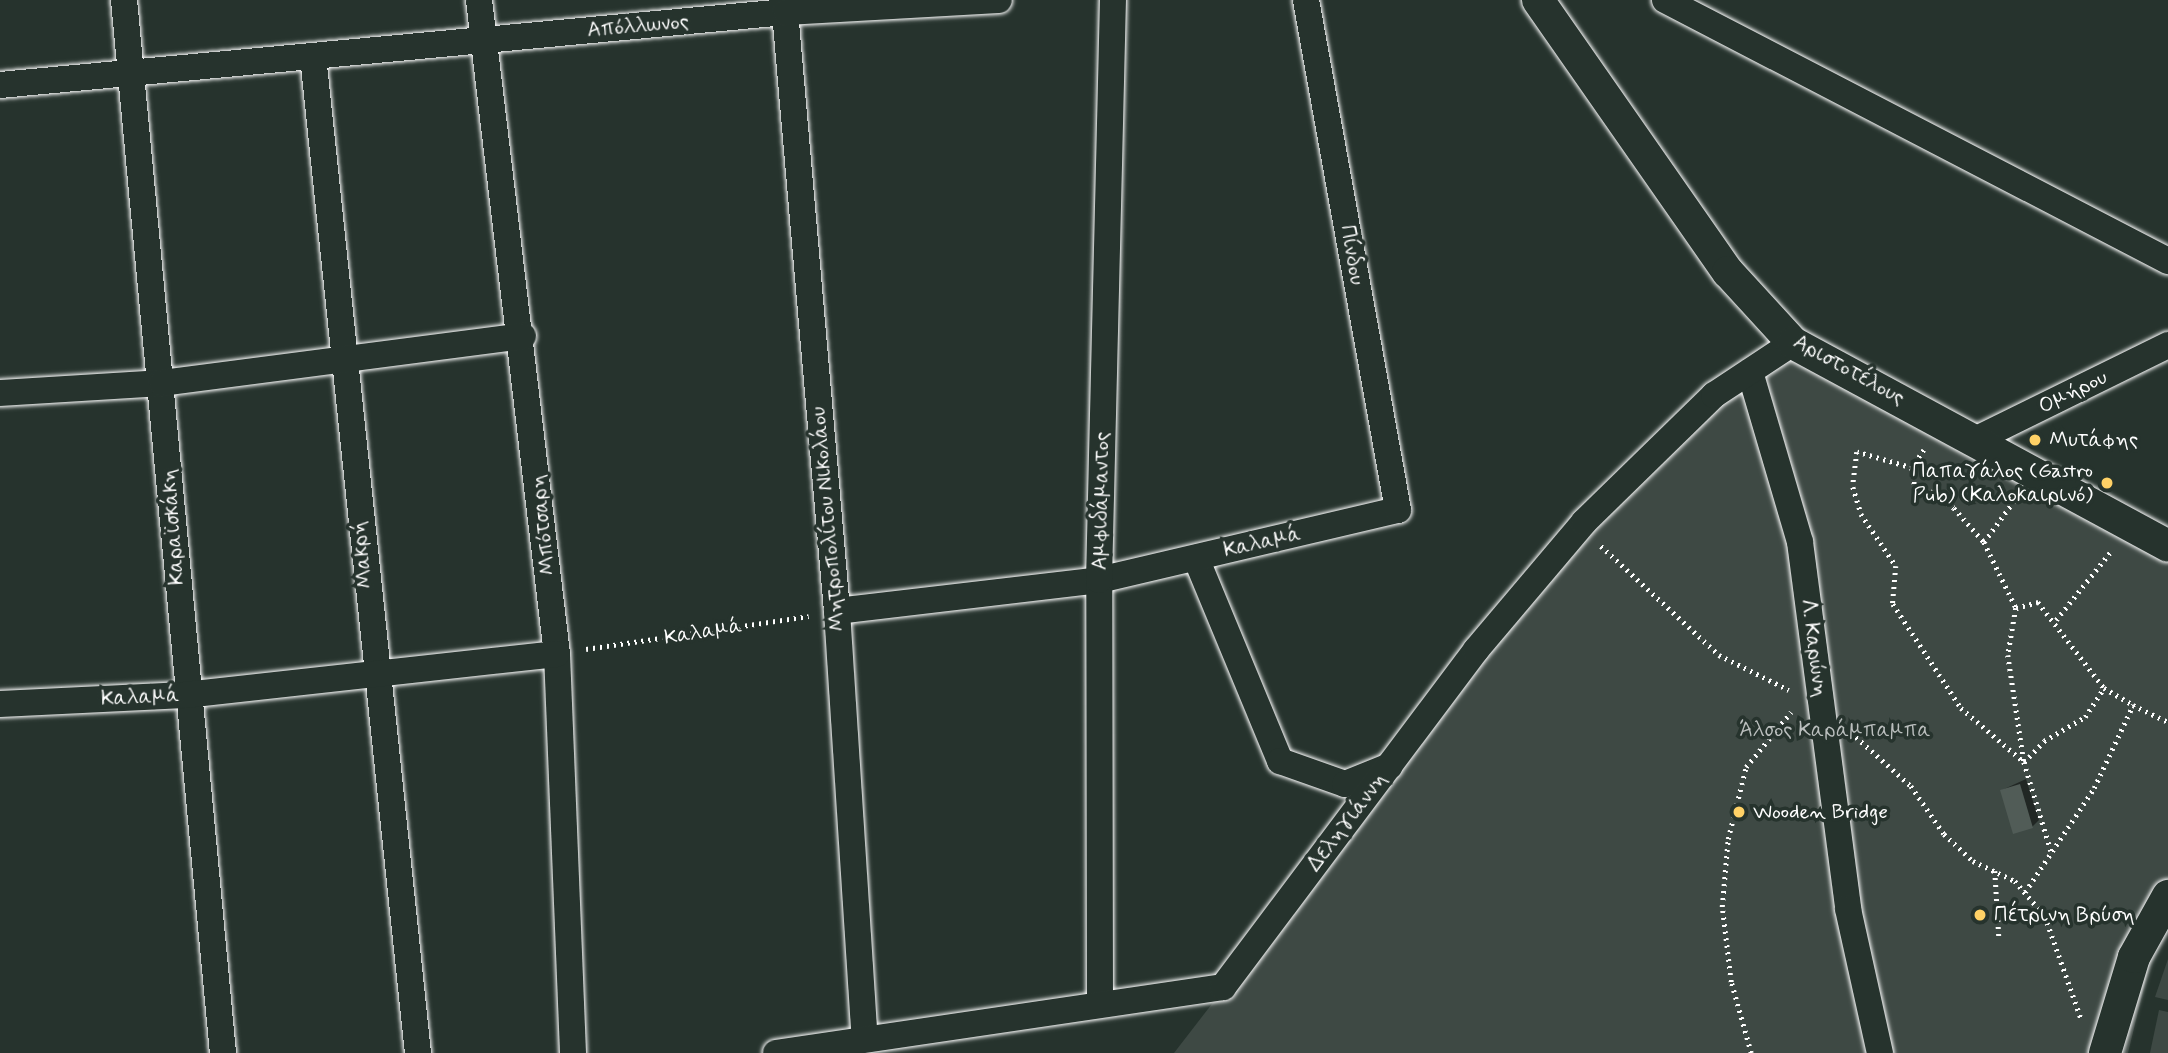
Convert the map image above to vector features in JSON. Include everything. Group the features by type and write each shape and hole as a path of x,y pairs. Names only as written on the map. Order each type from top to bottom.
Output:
{"street":[{"name":"Καραϊσκάκη","path":"124,0 162,383 185,695 223,1053"},
{"name":"Μπότσαρη","path":"479,0 487,40 523,336 557,654 573,1053"},
{"name":"Απόλλωνος","path":"132,73 487,40 785,6 999,0"},
{"name":"Αμφιδάμαντος","path":"1100,1003 1099,580 1113,0"},
{"name":"Πίνδου","path":"1306,0 1398,510"},
{"name":"Αριστοτέλους","path":"1538,0 1728,272 1793,343 1965,432 2168,546"},
{"path":"1665,0 2168,261"},
{"name":"Μητροπολίτου Νικολάου","path":"785,6 836,611 865,1039"},
{"name":"Μακρή","path":"313,56 341,361 418,1053"},
{"path":"0,85 132,73"},
{"path":"0,393 162,383 523,336"},
{"name":"Δεληγιάννη","path":"776,1053 1100,1003 1223,987 1476,650 1584,522 1714,395 1793,343"},
{"name":"Ομήρου","path":"1965,432 2168,345"},
{"name":"Λ. Καρώνη","path":"1750,372 1800,542 1848,909 1880,1053"},
{"name":"Καλαμά","path":"836,611 1099,580 1398,510"},
{"path":"1196,558 1280,761 1345,784 1390,766"},
{"name":"Καλαμά","path":"0,704 185,695 375,671 557,654"},
{"path":"2105,1053 2134,957 2168,895"}],"path":[{"path":"1912,468 1965,432"},
{"path":"1912,468 1857,452 1853,487 1861,513 1896,566 1892,604 1961,708 2024,762"},
{"path":"1912,468 1916,492 1930,491 1954,508 1984,542 2016,608 2008,655 2024,762 2051,852"},
{"path":"1984,542 2036,471"},
{"path":"2056,620 2091,568 2135,528"},
{"path":"2016,608 2038,602 2056,620 2104,688 2168,722"},
{"name":"Καλαμά","path":"557,654 836,611"},
{"path":"2024,762 2044,741 2085,717 2104,688"},
{"path":"2025,892 2094,788 2133,705"},
{"path":"1751,1053 1731,982 1722,907 1732,808 1746,767 1796,707"},
{"path":"1995,871 1999,936"}],"green space":[{"name":"Άλσος Καράμπαμπα","path":"1793,343 2168,546 2168,896 2105,1053 1174,1053 1584,522"},
{"path":"2152,954 2128,1053 2124,1053 2136,998"},
{"path":"2168,959 2168,1000 2155,997"},
{"path":"2159,1010 2168,1012 2168,1053 2150,1053"}],"building":[{"path":"2020,784 2033,828 2013,834 2000,790"}],"place":[{"name":"Μυτάφης","path":"2035,440"},
{"name":"Παπαγάλος (Gastro Pub) (Καλοκαιρινό)","path":"2107,483"},
{"name":"Wooden Bridge","path":"1739,812"},
{"name":"Πέτρινη Βρύση","path":"1980,915"}]}
